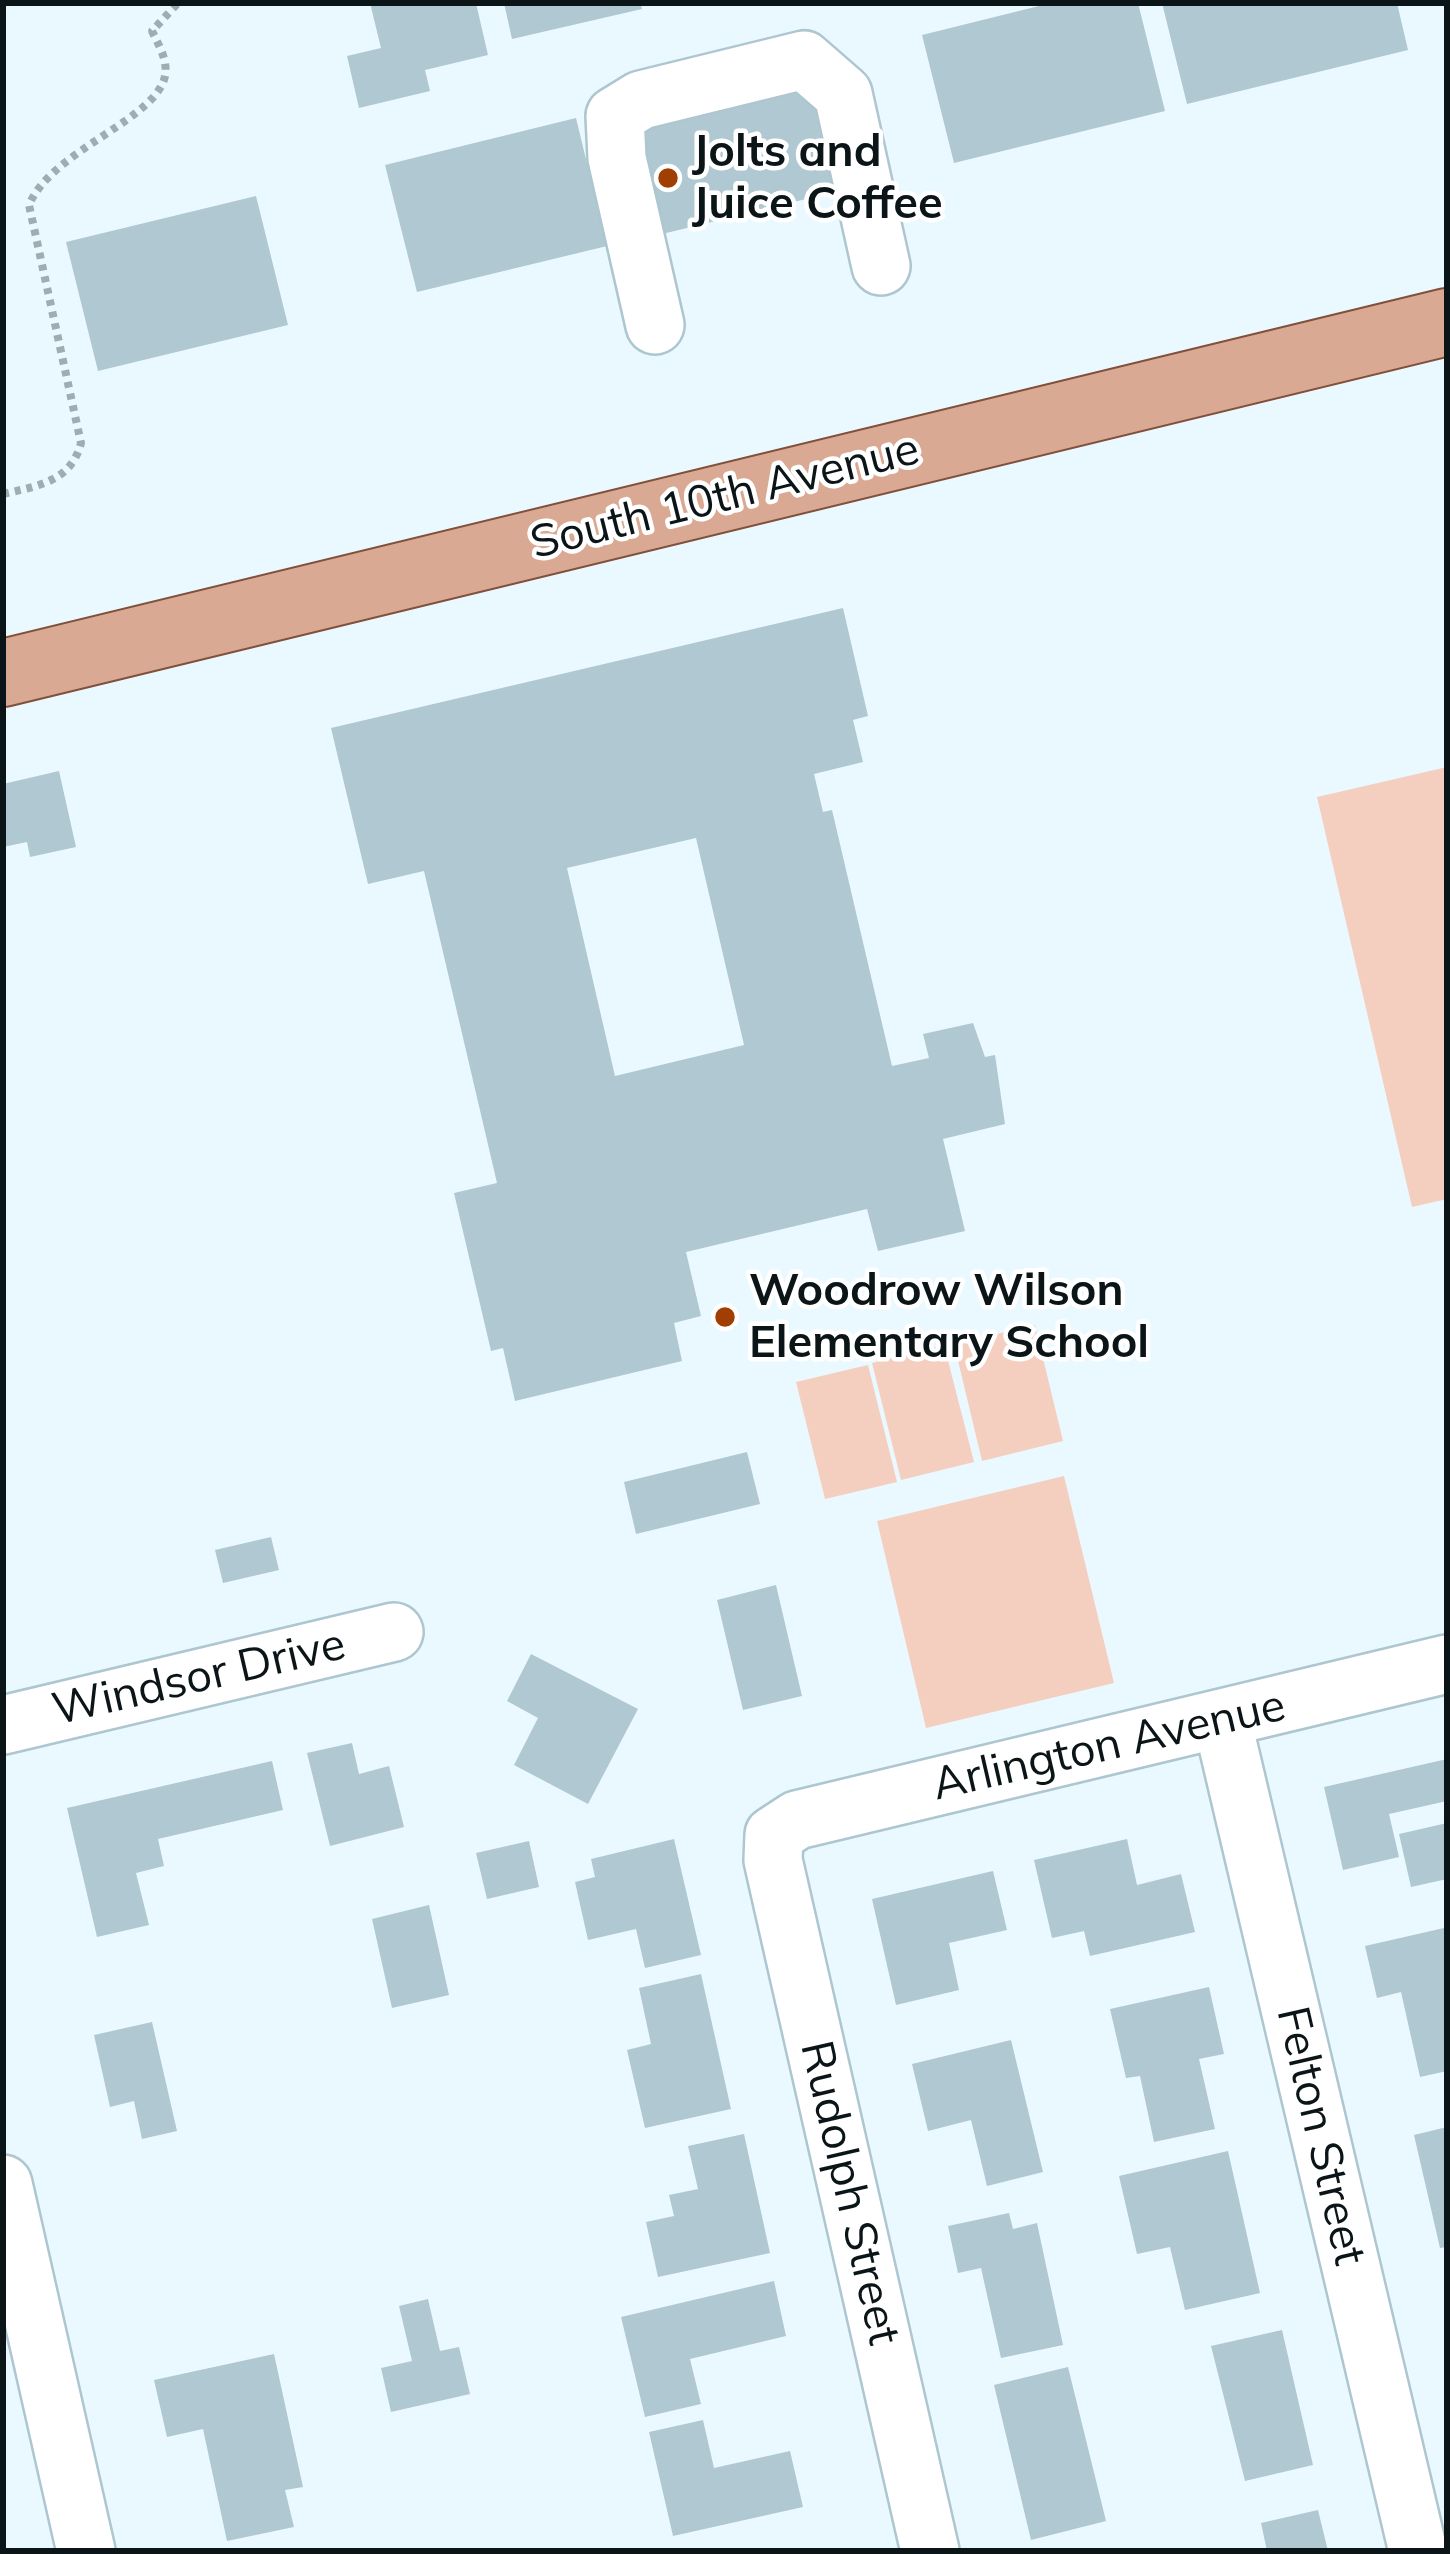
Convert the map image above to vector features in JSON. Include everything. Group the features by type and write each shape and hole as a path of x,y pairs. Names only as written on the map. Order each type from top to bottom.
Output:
{"main road":[{"name":"South 10th Avenue","path":"3,673 1447,322"}],"street":[{"path":"655,325 617,158 615,116 640,100 804,60 843,94 881,266"},
{"name":"Windsor Drive","path":"3,1725 394,1631"},
{"name":"Arlington Avenue","path":"774,1835 797,1820 1447,1664"},
{"name":"Felton Street","path":"1222,1720 1418,2551"},
{"name":"Rudolph Street","path":"774,1835 773,1860 930,2551"},
{"path":"3,2184 86,2551"}],"path":[{"path":"3,494 51,482 68,470 81,443 29,206 49,174 136,111 162,85 165,59 152,31 178,3"}],"shaded area":[{"path":"1447,767 1447,1199 1412,1207 1317,797"},
{"path":"1035,1325 1063,1441 982,1461 954,1344"},
{"path":"944,1345 974,1462 901,1480 872,1363"},
{"path":"868,1365 897,1482 825,1499 796,1382"},
{"path":"1064,1476 1114,1683 926,1728 877,1521"}],"building":[{"path":"370,3 476,3 488,55 425,70 430,91 359,108 347,56 381,48"},
{"path":"504,3 640,3 642,9 512,39"},
{"path":"1051,3 1138,3 1165,111 954,163 922,35"},
{"path":"1162,3 1397,3 1408,50 1187,104"},
{"path":"791,79 819,95 843,190 654,236 631,144 649,113"},
{"path":"576,118 607,246 417,292 385,165"},
{"path":"256,196 288,325 98,371 66,242"},
{"name":"Woodrow Wilson Elementary School","path":"843,608 868,716 853,720 863,762 814,774 823,812 832,810 892,1066 929,1058 923,1034 973,1023 985,1057 995,1055 1005,1124 943,1139 965,1231 878,1251 867,1209 686,1252 701,1316 674,1323 682,1361 515,1401 503,1348 491,1351 454,1193 497,1183 424,871 368,884 331,728","holes":["696,838 744,1045 615,1076 567,868"]},
{"path":"59,771 76,847 30,857 27,842 3,847 3,784"},
{"path":"747,1452 760,1504 636,1534 624,1482"},
{"path":"271,1537 279,1570 223,1583 215,1550"},
{"path":"776,1585 802,1696 743,1710 717,1600"},
{"path":"531,1654 638,1709 588,1804 514,1765 538,1718 507,1701"},
{"path":"352,1743 359,1774 389,1766 404,1827 330,1846 307,1753"},
{"path":"1447,1759 1447,1801 1389,1814 1399,1857 1343,1870 1324,1787"},
{"path":"272,1761 283,1810 158,1839 164,1866 136,1873 149,1925 97,1937 67,1808"},
{"path":"1447,1823 1447,1879 1411,1887 1399,1834"},
{"path":"674,1839 701,1955 645,1968 636,1929 588,1940 575,1882 595,1877 591,1859"},
{"path":"1127,1839 1137,1885 1181,1874 1195,1932 1090,1956 1084,1931 1052,1938 1034,1860"},
{"path":"529,1841 539,1887 487,1899 476,1853"},
{"path":"993,1871 1007,1930 949,1943 959,1990 896,2005 872,1899"},
{"path":"429,1905 449,1995 392,2008 372,1919"},
{"path":"1444,1928 1447,2071 1420,2077 1401,1992 1377,1998 1365,1946"},
{"path":"701,1974 731,2109 645,2128 627,2050 651,2044 639,1988"},
{"path":"1209,1987 1224,2054 1199,2059 1215,2129 1154,2142 1140,2076 1126,2078 1110,2009"},
{"path":"152,2022 177,2131 142,2139 134,2101 110,2107 94,2035"},
{"path":"1011,2040 1043,2172 987,2186 971,2120 928,2131 912,2064"},
{"path":"1447,2127 1447,2247 1440,2248 1414,2135"},
{"path":"744,2134 770,2253 658,2277 646,2222 674,2216 669,2195 698,2189 688,2146"},
{"path":"1228,2151 1260,2293 1185,2310 1170,2247 1137,2254 1119,2176"},
{"path":"1009,2213 1013,2229 1037,2223 1063,2345 1001,2358 981,2268 958,2273 948,2226"},
{"path":"774,2281 786,2336 690,2359 701,2404 645,2417 621,2317"},
{"path":"428,2299 440,2351 459,2347 470,2394 391,2412 381,2368 412,2361 399,2306"},
{"path":"1282,2330 1313,2465 1245,2481 1211,2346"},
{"path":"274,2354 303,2487 285,2490 294,2527 227,2541 203,2429 167,2437 154,2380"},
{"path":"1068,2367 1106,2521 1031,2540 994,2385"},
{"path":"703,2420 714,2468 790,2451 803,2507 673,2536 649,2432"},
{"path":"1318,2510 1328,2551 1267,2551 1261,2523"}],"place":[{"name":"Jolts and Juice Coffee","path":"668,178"},
{"name":"Woodrow Wilson Elementary School","path":"725,1317"}]}
